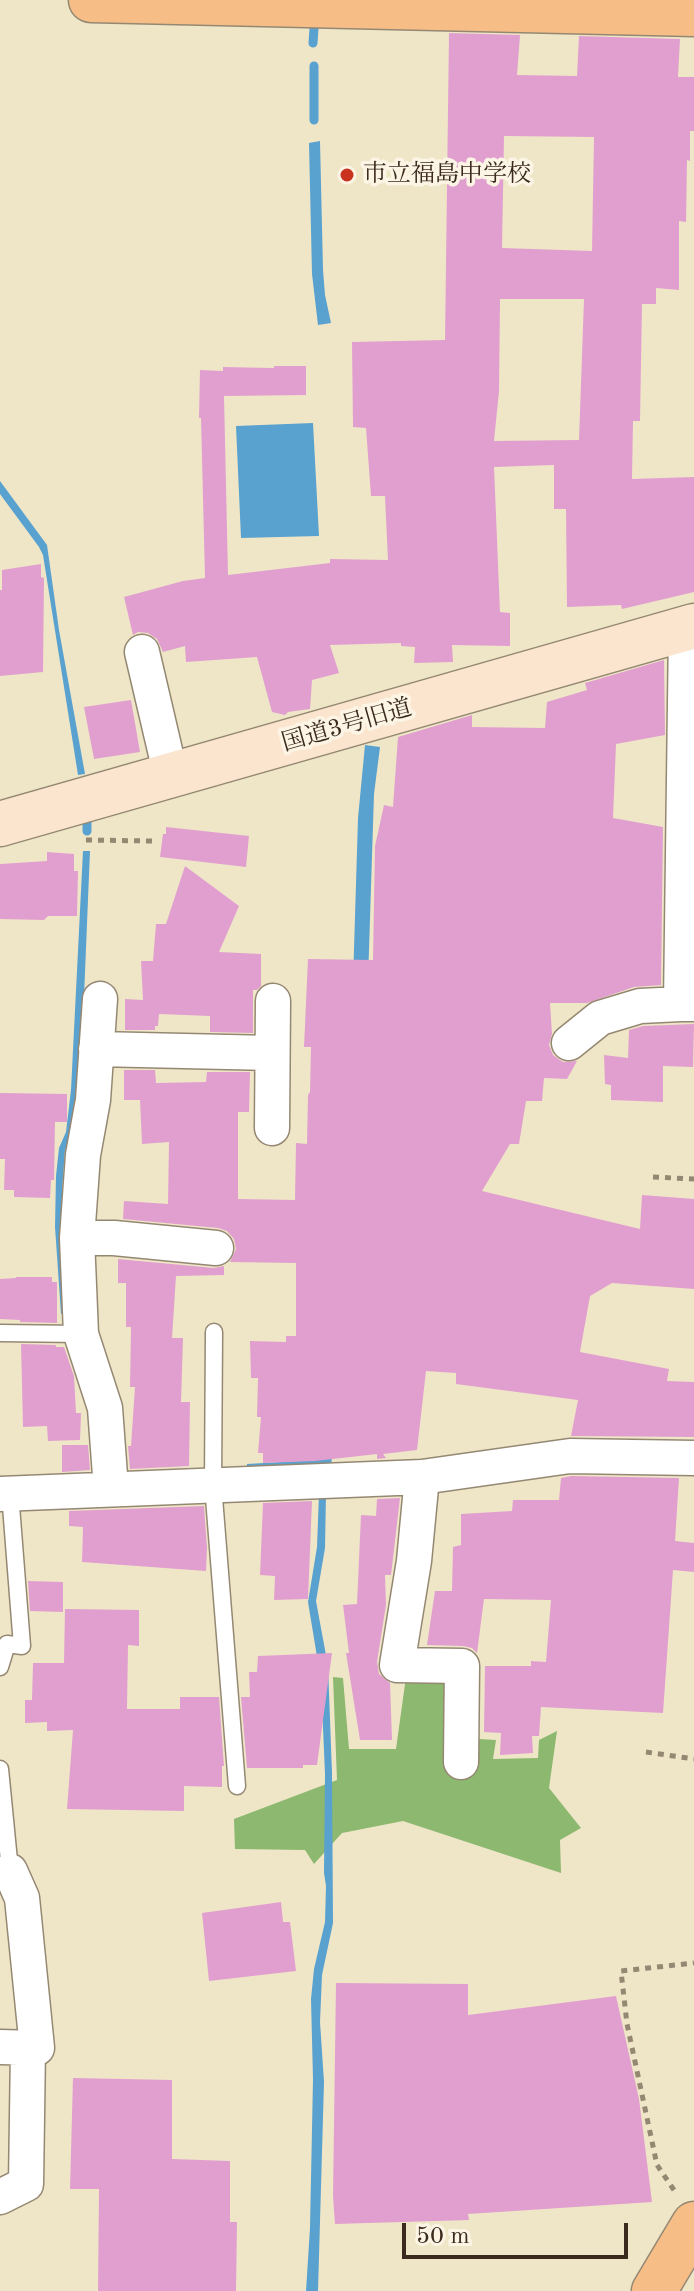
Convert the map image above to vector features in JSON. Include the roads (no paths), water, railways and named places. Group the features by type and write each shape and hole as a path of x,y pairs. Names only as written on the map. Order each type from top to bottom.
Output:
{"main road":[{"path":"91,0 694,14"},
{"path":"654,2291 684,2207"}],"street":[{"name":"国道3号旧道","path":"0,824 690,627"},
{"path":"569,1043 600,1018 640,1006 688,1004 690,627"},
{"path":"142,652 171,776"},
{"path":"100,999 93,1100 83,1155 77,1238 81,1334 105,1408 111,1489"},
{"path":"272,1128 273,1001"},
{"path":"96,1049 272,1053"},
{"path":"77,1238 114,1238 216,1248"},
{"path":"5,1494 431,1476 570,1456 694,1458"},
{"path":"431,1476 433,1568"},
{"path":"431,1476 397,1665 462,1666 461,1762"},
{"path":"0,2197 26,2184 14,2048 37,2048 22,1898 10,1871"}],"lane":[{"path":"214,1332 213,1485 237,1786"},
{"path":"0,1333 81,1334"},
{"path":"0,1667 7,1644 22,1646 5,1494"},
{"path":"0,1769 10,1871"}],"water":[{"path":"320,141 323,270 331,323 318,325 312,274 309,143"},
{"path":"313,423 319,536 241,538 236,426"},
{"path":"0,481 47,545 85,774 78,775 43,555 0,494"},
{"path":"365,745 380,747 374,794 368,981 331,1470 247,1477 247,1464 315,1460 353,982 358,818"},
{"path":"83,851 90,851 83,1021 73,1131 65,1150 62,1191 68,1313 61,1314 55,1227 56,1176 71,1090"},
{"path":"326,1493 325,1548 316,1601 328,1666 333,1923 322,1975 320,2022 324,2082 318,2291 306,2291 313,2079 311,1999 314,1969 325,1922 326,1886 321,1681 308,1602 317,1547 319,1494"}],"waterway":[{"path":"313,43 314,28"},
{"path":"314,66 314,120"},
{"path":"87,822 87,831"}],"place":[{"name":"市立福島中学校","path":"347,175"}]}
